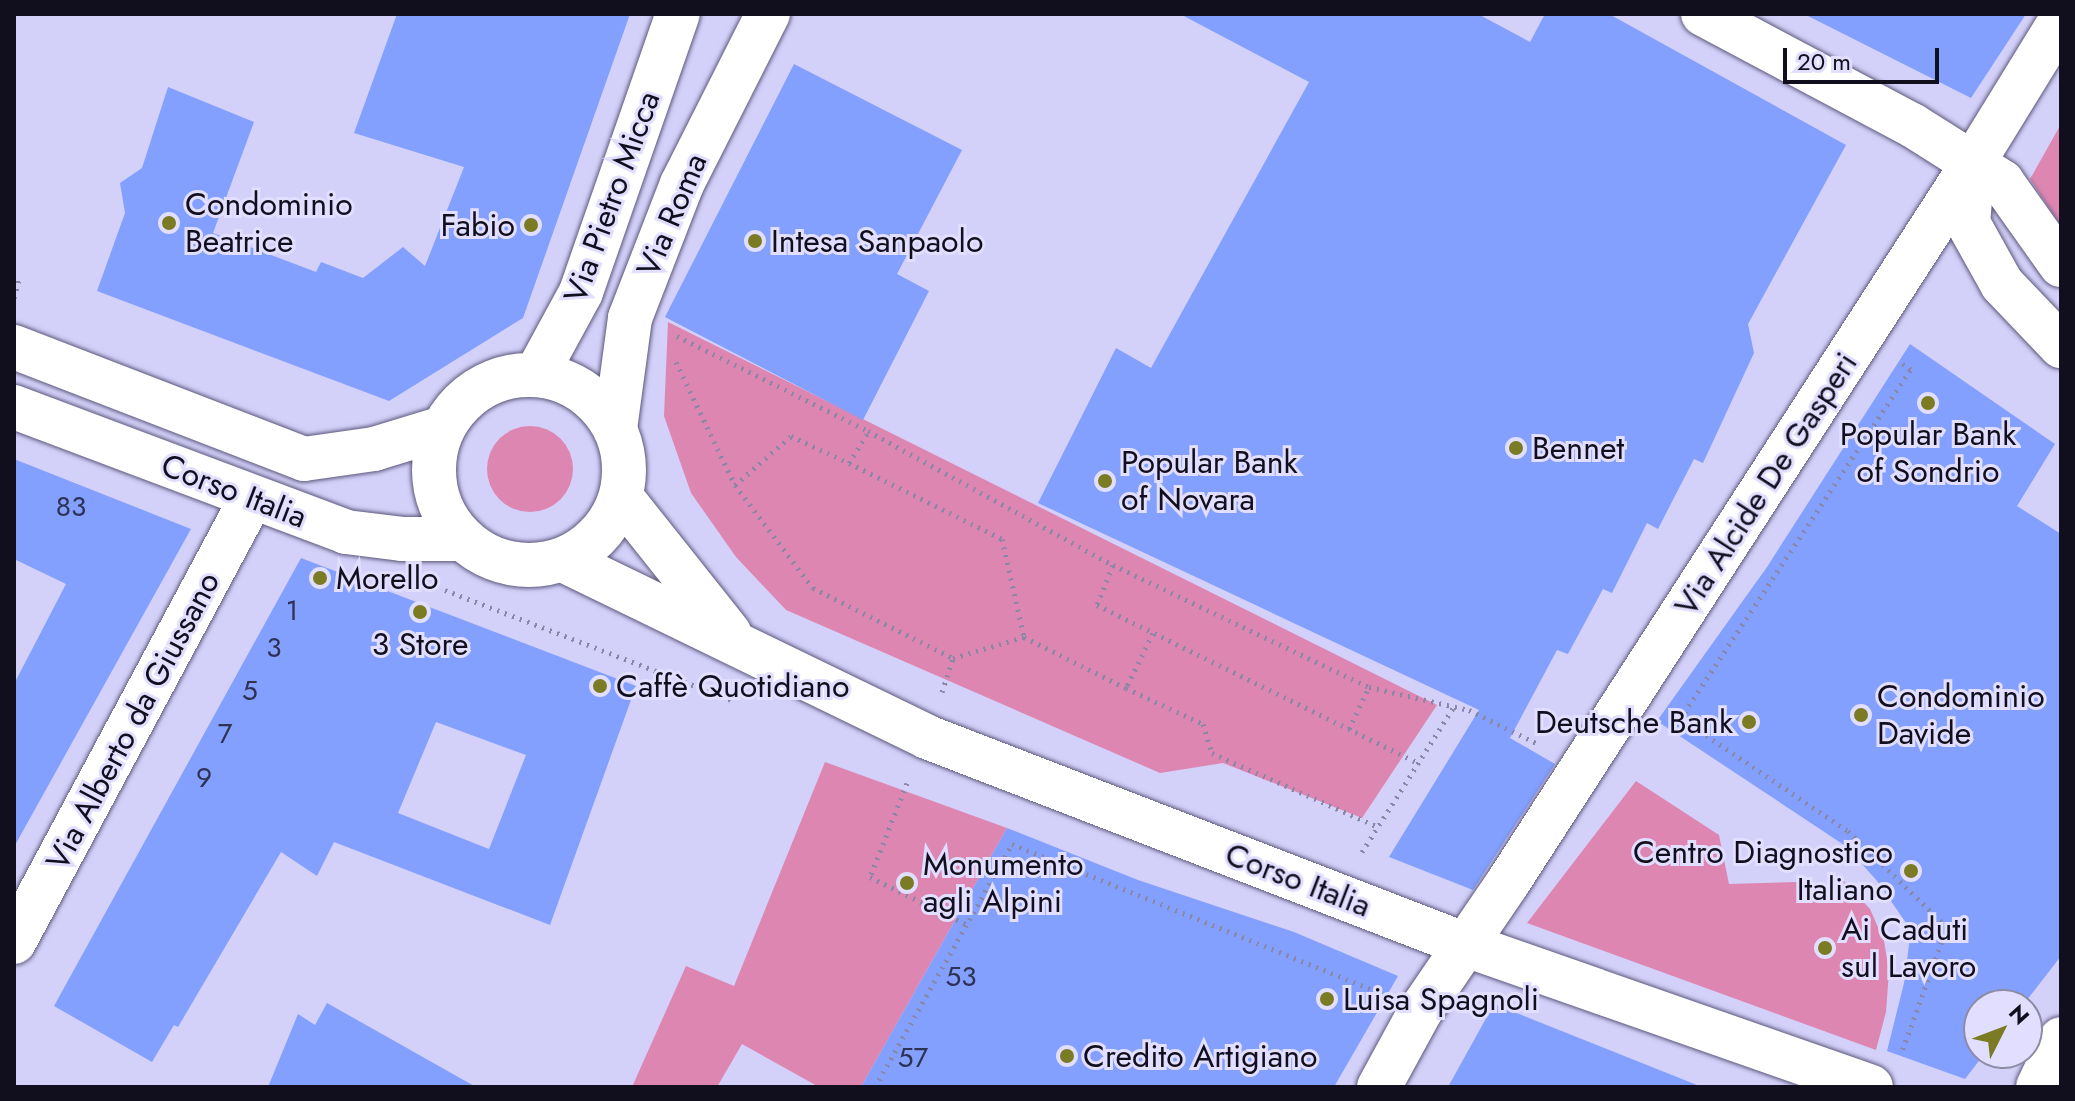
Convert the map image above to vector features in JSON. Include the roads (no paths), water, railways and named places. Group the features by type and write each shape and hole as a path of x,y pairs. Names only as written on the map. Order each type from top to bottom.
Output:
{"street":[{"name":"Via Pietro Micca","path":"536,375 581,292 678,14"},
{"name":"Via Roma","path":"615,429 649,333 630,318 682,184 768,14"},
{"path":"1703,14 1912,125 2002,182 2061,265"},
{"name":"Via Alcide De Gasperi","path":"1379,1087 1421,1010 1584,766 1973,163 2061,20"},
{"path":"1973,163 1968,223 2002,284 2061,346"},
{"name":"Corso Italia","path":"14,347 304,459 374,449 443,428"},
{"path":"536,375 560,380 583,391 601,408 615,429 625,474 621,497 609,524 589,545 563,560 537,566 510,564 485,554 463,539 445,515 435,486 435,456 443,428 460,405 481,387 507,377 536,375"},
{"name":"Corso Italia","path":"14,407 251,499 346,532 402,539 463,539"},
{"name":"Corso Italia","path":"621,497 737,643"},
{"name":"Via Alberto da Giussano","path":"14,942 251,499"},
{"name":"Corso Italia","path":"563,560 927,737 1466,945 1819,1076 1871,1087"},
{"path":"2038,1087 2061,1039"}],"place":[{"name":"Condominio Beatrice","path":"169,223"},
{"name":"Fabio","path":"531,225"},
{"name":"Intesa Sanpaolo","path":"755,241"},
{"name":"Popular Bank of Sondrio","path":"1928,403"},
{"name":"Bennet","path":"1516,448"},
{"name":"Popular Bank of Novara","path":"1105,481"},
{"name":"Morello","path":"320,578"},
{"name":"3 Store","path":"420,612"},
{"name":"Caffè Quotidiano","path":"600,686"},
{"name":"Condominio Davide","path":"1861,715"},
{"name":"Deutsche Bank","path":"1749,722"},
{"name":"Centro Diagnostico Italiano","path":"1911,871"},
{"name":"Monumento agli Alpini","path":"907,883"},
{"name":"Ai Caduti sul Lavoro","path":"1825,948"},
{"name":"Luisa Spagnoli","path":"1327,999"},
{"name":"Credito Artigiano","path":"1067,1056"}]}
